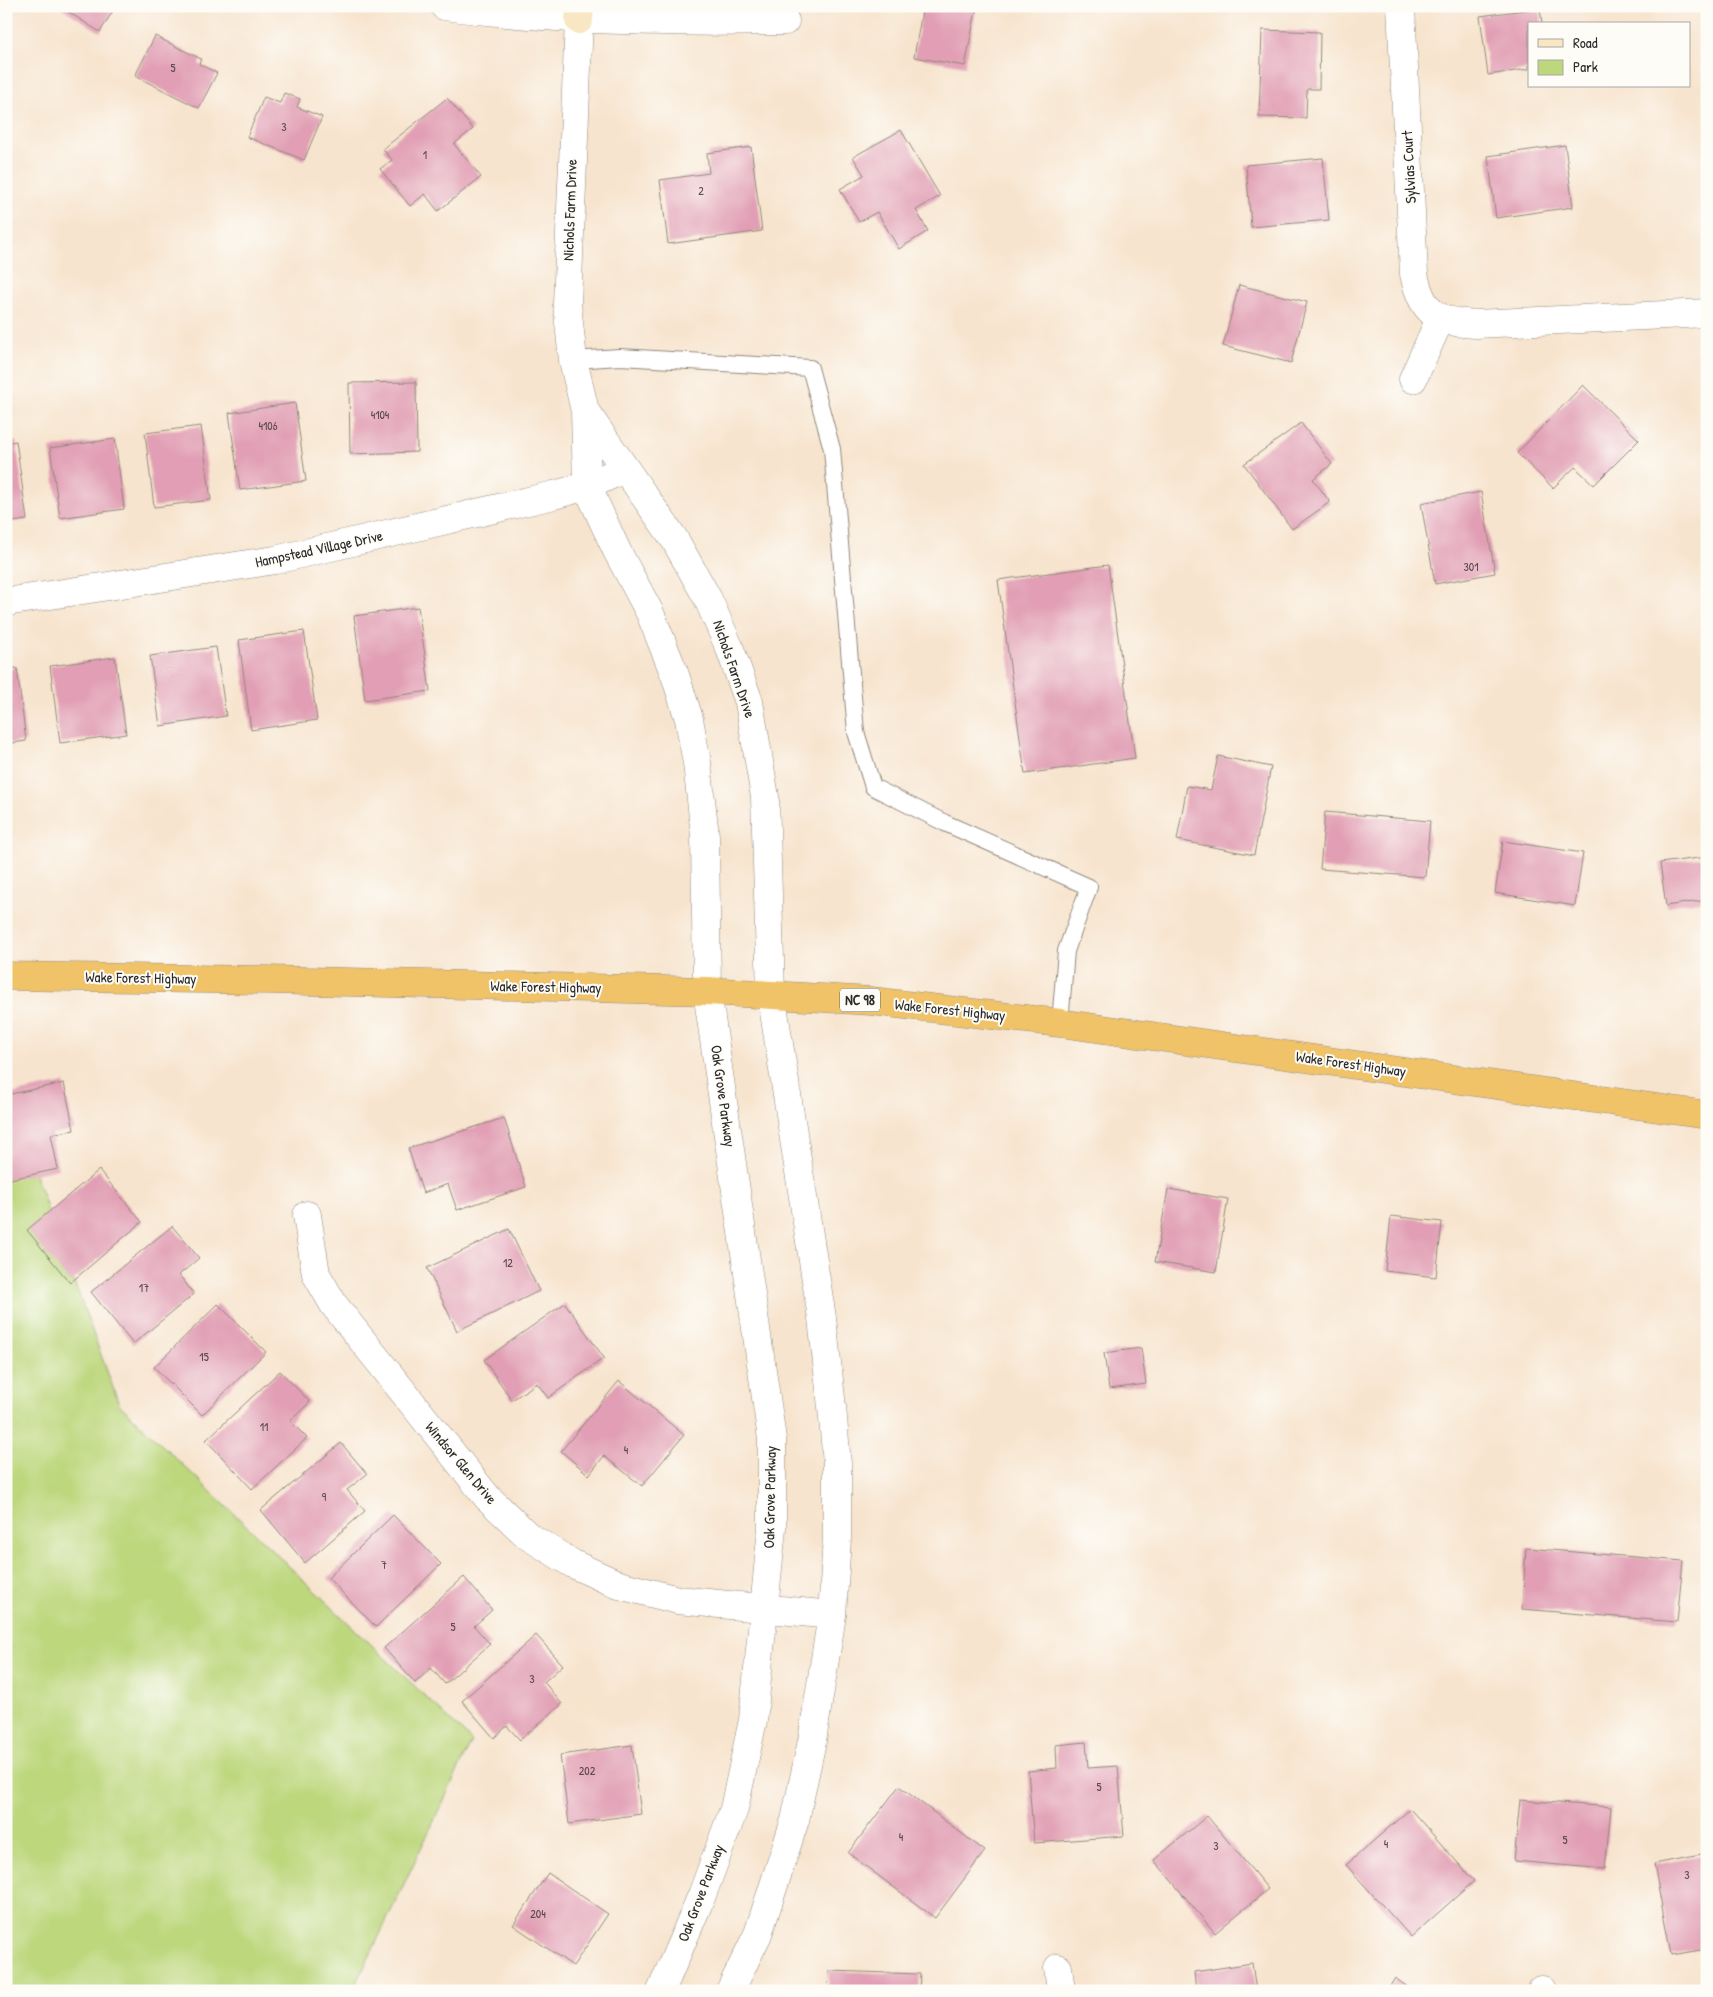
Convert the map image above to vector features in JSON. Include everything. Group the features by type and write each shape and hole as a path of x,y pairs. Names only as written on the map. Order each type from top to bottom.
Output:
{"highway":[{"name":"Wake Forest Highway","path":"6,976 269,980 772,993 890,1003 1060,1023 1707,1115"}],"street":[{"path":"444,6 702,22 785,21"},
{"name":"Sylvias Court","path":"1401,6 1414,274 1418,292 1425,306 1440,319"},
{"name":"Nichols Farm Drive","path":"580,13 567,304 573,360 584,411 587,486 617,551 650,614 675,675 689,719 698,762 705,836 707,991"},
{"path":"1413,379 1440,319 1457,323 1476,324 1707,313"},
{"name":"Nichols Farm Drive","path":"584,411 675,540 708,599 730,649 749,702 765,797 772,993"},
{"name":"Hampstead Village Drive","path":"6,602 275,560 587,486 624,469"},
{"name":"Oak Grove Parkway","path":"661,1991 702,1895 734,1809 753,1720 772,1528 772,1439 707,991"},
{"path":"730,1991 758,1934 795,1820 812,1741 832,1615 837,1538 837,1464 821,1308 772,993"},
{"name":"Windsor Glen Drive","path":"307,1215 316,1274 334,1305 487,1497 528,1536 573,1564 619,1585 678,1600 832,1615"}],"lane":[{"path":"573,360 620,357 810,368 832,449 856,732 873,787 945,824 1089,887 1066,951 1060,1023"}],"green space":[{"path":"6,1096 119,1404 472,1741 353,1991 6,1991"}],"building":[{"path":"59,6 116,6 100,32"},
{"path":"923,6 977,6 965,66 914,57"},
{"path":"1540,8 1542,22 1528,22 1528,69 1488,75 1480,16"},
{"path":"1262,30 1320,32 1319,89 1307,89 1306,118 1259,117"},
{"path":"155,36 201,59 199,64 217,73 199,108 135,76"},
{"path":"284,93 300,99 297,107 322,117 304,160 247,137 264,97 280,103"},
{"path":"447,98 473,129 454,144 481,177 438,211 425,194 410,206 380,169 392,160 383,149"},
{"path":"901,130 940,196 916,210 928,231 899,249 877,212 859,222 840,189 864,175 853,157"},
{"path":"1565,145 1573,207 1496,218 1488,156"},
{"path":"751,147 762,231 668,244 660,180 709,173 707,153"},
{"path":"1323,158 1329,220 1251,227 1246,165"},
{"path":"1239,285 1307,302 1291,363 1223,346"},
{"path":"416,382 417,452 350,454 349,383"},
{"path":"1583,385 1639,440 1594,485 1575,467 1553,488 1517,453"},
{"path":"295,403 306,481 240,490 229,413"},
{"path":"1301,423 1332,464 1313,479 1330,502 1292,529 1244,464"},
{"path":"201,426 211,500 154,507 145,433"},
{"path":"115,439 124,509 60,518 50,448"},
{"path":"16,441 27,520 6,523 6,443"},
{"path":"1481,492 1495,573 1435,584 1421,503"},
{"path":"1108,565 1135,758 1025,774 998,580"},
{"path":"418,607 430,691 365,700 354,616"},
{"path":"304,631 317,720 251,730 239,640"},
{"path":"216,647 226,716 160,726 150,656"},
{"path":"115,657 126,734 60,743 50,666"},
{"path":"17,668 26,741 6,744 6,669"},
{"path":"1218,756 1271,767 1254,855 1177,840 1187,786 1211,790"},
{"path":"1325,812 1430,821 1425,877 1320,869"},
{"path":"1503,841 1583,853 1575,906 1495,893"},
{"path":"1707,857 1707,900 1666,906 1660,863"},
{"path":"64,1083 74,1130 51,1134 58,1169 6,1180 6,1095"},
{"path":"504,1118 526,1187 457,1210 448,1184 423,1193 408,1148"},
{"path":"99,1170 142,1222 70,1283 27,1230"},
{"path":"1168,1189 1228,1199 1216,1272 1155,1262"},
{"path":"1391,1216 1442,1222 1436,1277 1385,1271"},
{"path":"172,1226 199,1258 179,1275 194,1294 133,1344 91,1292"},
{"path":"509,1229 539,1291 457,1331 427,1268"},
{"path":"565,1303 604,1358 548,1398 537,1383 512,1400 484,1360"},
{"path":"218,1304 266,1352 202,1415 154,1367"},
{"path":"1141,1348 1146,1384 1109,1389 1104,1353"},
{"path":"280,1371 310,1402 290,1421 307,1438 252,1489 206,1440"},
{"path":"619,1381 684,1435 642,1486 604,1456 589,1475 561,1451"},
{"path":"341,1443 367,1474 347,1490 365,1511 305,1563 261,1510"},
{"path":"393,1515 441,1564 376,1627 328,1578"},
{"path":"1526,1548 1683,1561 1677,1622 1522,1609"},
{"path":"464,1577 492,1610 474,1626 490,1644 445,1684 431,1668 415,1683 384,1648"},
{"path":"536,1635 563,1665 544,1682 562,1704 520,1740 507,1726 494,1738 462,1701"},
{"path":"1086,1742 1088,1768 1118,1766 1124,1836 1034,1843 1028,1771 1057,1768 1056,1745"},
{"path":"632,1745 641,1814 569,1824 560,1755"},
{"path":"899,1786 985,1851 935,1918 848,1853"},
{"path":"1520,1800 1611,1807 1605,1869 1514,1861"},
{"path":"1410,1809 1474,1881 1411,1937 1346,1865"},
{"path":"1207,1816 1268,1889 1215,1933 1154,1860"},
{"path":"1707,1854 1707,1949 1671,1955 1654,1864"},
{"path":"548,1873 608,1914 573,1966 513,1925"},
{"path":"1252,1963 1256,1991 1196,1991 1194,1972"},
{"path":"829,1971 920,1974 919,1991 828,1991"},
{"path":"1395,1978 1413,1991 1387,1991"}]}
